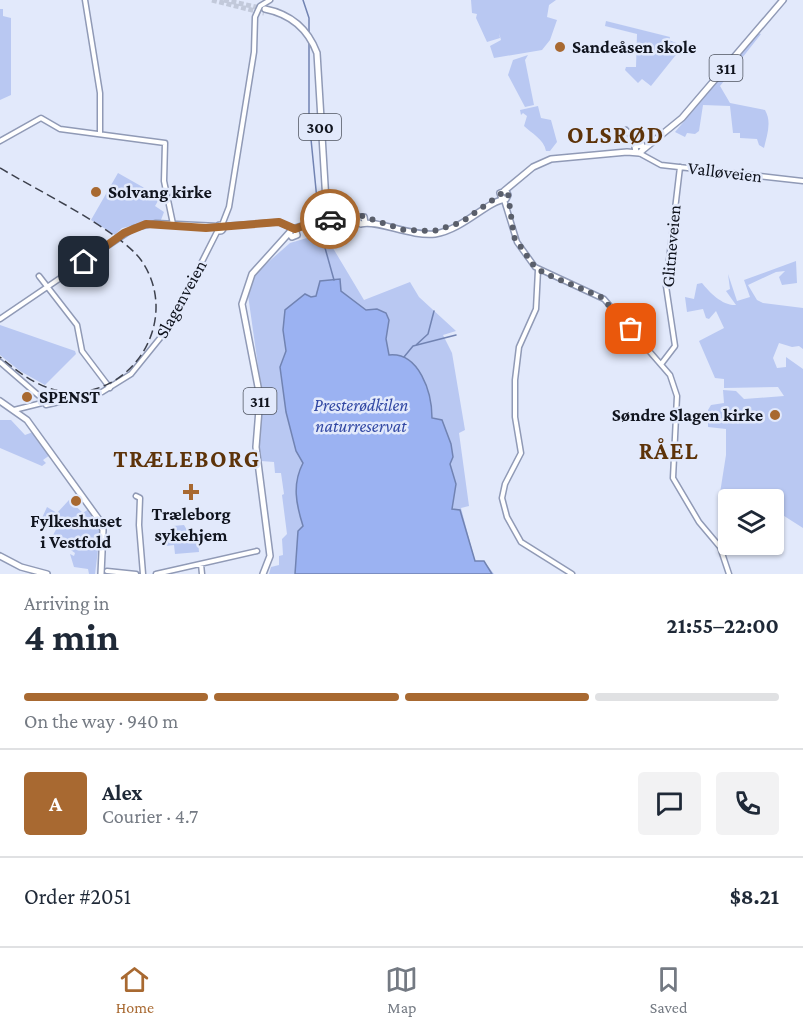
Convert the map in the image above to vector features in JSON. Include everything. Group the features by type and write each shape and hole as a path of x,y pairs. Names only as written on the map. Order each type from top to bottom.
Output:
{"main road":[{"path":"85,0 100,93 100,134"},
{"name":"Slagenveien","path":"20,412 30,406 44,403 54,405 110,388 131,374 167,330 227,215 254,52 255,16 260,6 270,0"},
{"name":"311","path":"262,574 268,563 269,552 256,447 259,391 242,310 249,280 266,258 293,232 322,222 361,220 410,231 434,231 461,222 504,196 527,172 540,163 558,157 625,152 654,142 682,118 783,0"},
{"name":"300","path":"265,11 288,17 309,38 320,63 322,222"},
{"path":"0,141 41,118 58,128 165,143 164,181 173,224"},
{"name":"Valløveien","path":"639,148 650,161 680,167 803,182"},
{"path":"625,152 650,161"},
{"name":"Glitneveien","path":"661,362 675,346 666,286 680,167"},
{"path":"504,196 518,245 538,270 604,299 661,362 674,380 677,393 673,478 699,522 721,549 729,574"},
{"path":"0,318 7,316 131,230 148,224 220,228 279,222 293,232"},
{"path":"538,270 536,306 519,348 515,380 515,417 520,457 505,484 502,498 505,512 521,542 572,574"},
{"path":"39,276 79,328 82,351 110,388"},
{"path":"0,363 42,396 44,403"},
{"path":"0,402 20,412 102,526 99,573"},
{"path":"136,496 140,498 139,534 143,574"},
{"path":"156,574 257,551"},
{"path":"0,555 17,566 47,574"},
{"path":"201,564 202,574"},
{"path":"107,571 136,574"}],"green space":[{"path":"471,0 556,0 549,5 547,17 557,20 550,40 542,50 494,58 490,46 501,40 499,33 500,38 487,42 476,18 477,14 472,13"},
{"path":"0,9 3,9 3,16 11,18 11,95 0,100"},
{"path":"606,21 670,37 669,40 683,46 651,86 642,79 638,83 625,70 626,67 636,67 637,34 605,26"},
{"path":"758,33 761,34 720,86 730,103 765,110 769,124 764,148 759,145 757,139 740,138 740,133 733,133 730,106 703,105 699,131 695,134 687,133 685,137 675,132"},
{"path":"528,55 525,60 534,105 525,107 508,75 513,60"},
{"path":"538,106 541,118 551,120 557,142 550,151 546,151 540,140 524,126 527,116 523,113 521,115 520,110"},
{"path":"118,173 155,194 153,197 158,201 155,206 164,212 161,220 122,228 115,235 91,220"},
{"name":"Presterødkilen naturreservat","path":"324,233 364,300 410,282 419,297 456,331 443,335 452,353 465,430 459,433 469,506 461,508 475,561 484,561 494,574 269,574 271,567 279,565 279,556 283,555 282,539 287,534 282,495 284,494 281,473 275,473 274,462 261,461 259,442 263,401 248,295 250,284 257,272 290,243"},
{"path":"796,261 797,283 782,285 779,277 785,271 776,272 748,285 757,300 763,303 803,308 803,349 799,346 792,347 779,343 773,358 777,368 786,367 786,357 803,369 803,528 784,516 784,489 721,489 726,455 726,429 708,427 708,410 711,405 724,403 723,390 736,391 744,399 784,396 778,387 724,388 724,379 715,378 699,341 724,328 716,311 709,319 706,318 703,309 687,312 685,297 694,299 697,284 702,283 722,301 736,305 726,291 730,289 728,274 737,301 750,297 744,280"},
{"path":"0,325 75,351 76,354 45,385 20,371 0,355"},
{"path":"0,420 11,420 25,435 33,432 50,455 43,460 46,463 42,466 0,448"},
{"path":"69,500 83,513 90,508 101,526 95,574 89,574 88,569 74,567 70,554 74,556 75,553 52,537 59,524 42,518 47,507 57,513"},
{"path":"184,525 188,532 197,532 199,552 175,554 174,545 166,546 165,535 171,535 173,526"}],"shaded area":[{"name":"Presterødkilen naturreservat","path":"340,279 341,291 366,310 377,309 386,313 389,320 386,339 389,355 408,360 422,376 430,397 432,418 442,420 451,444 453,457 450,464 456,484 452,509 460,510 475,561 484,561 492,574 295,574 298,531 303,526 298,510 296,486 303,463 296,451 286,412 280,367 286,351 283,330 285,310 305,294 311,297 316,296 320,281"}],"waterway":[{"path":"303,0 309,18 309,34"},
{"path":"309,42 309,119 320,230 334,280"},
{"path":"416,345 428,334 434,311"},
{"path":"404,357 413,346 456,335"}],"tunnel":[{"path":"212,0 264,13"},
{"path":"224,0 265,9"}],"railway":[{"path":"0,168 96,223 130,248 141,260 152,283 156,307 152,331 143,353 128,371 108,384 85,391 59,391 35,382 0,357"}],"way so far":[{"path":"330,219 362,216 404,230 434,231 450,227 471,217 503,190 508,192 514,237 534,266 544,273 601,297 631,329"}],"place":[{"name":"Sandeåsen skole","path":"560,47"},
{"name":"Solvang kirke","path":"96,192"},
{"name":"SPENST","path":"27,397"},
{"name":"Søndre Slagen kirke","path":"775,415"},
{"name":"Træleborg sykehjem","path":"191,492"},
{"name":"Fylkeshuset i Vestfold","path":"76,501"}],"district":[{"name":"OLSRØD","path":"616,135"},
{"name":"RÅEL","path":"669,451"},
{"name":"TRÆLEBORG","path":"187,459"}],"route":[{"path":"84,262 124,233 156,223 206,228 220,225 279,222 295,229 324,218 330,219"}]}
